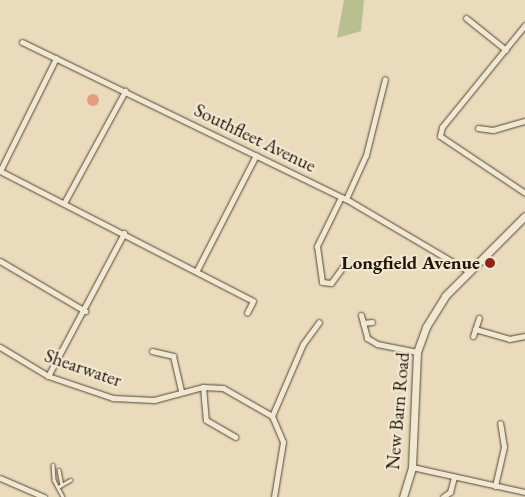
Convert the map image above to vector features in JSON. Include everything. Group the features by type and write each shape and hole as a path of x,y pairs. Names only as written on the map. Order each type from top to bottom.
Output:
{"street":[{"path":"466,18 506,50"},
{"path":"525,25 442,127 440,136 525,193"},
{"name":"Southfleet Avenue","path":"22,42 343,198 470,272"},
{"path":"56,58 0,171 197,270 253,301 247,313"},
{"path":"344,265 331,284 322,282 317,246 366,155 385,79"},
{"path":"64,203 125,91"},
{"path":"478,128 493,130 525,121"},
{"path":"197,270 256,155"},
{"name":"New Barn Road","path":"403,497 412,467 417,352 445,296 525,216"},
{"path":"48,376 85,311 124,233"},
{"path":"0,261 85,311"},
{"path":"361,315 367,338 377,344 417,352"},
{"path":"473,336 478,318"},
{"path":"274,497 283,442 272,416 303,344 319,322"},
{"path":"362,323 372,322"},
{"path":"475,329 509,340 525,336"},
{"name":"Shearwater","path":"0,347 48,376 113,398 154,400 203,387 223,388 272,416"},
{"path":"152,352 173,356 181,392"},
{"path":"203,387 206,420 236,437"},
{"path":"495,486 504,447 500,423"},
{"path":"412,467 525,492"},
{"path":"443,497 450,492 454,477"},
{"path":"0,478 44,497"}],"lane":[{"path":"53,465 58,487 63,497"},
{"path":"59,470 62,485"},
{"path":"58,487 70,480"}],"green space":[{"path":"344,0 364,0 361,31 337,38"}],"building":[{"path":"93,94 99,100 93,106 87,100"}],"place":[{"name":"Longfield Avenue","path":"490,263"}]}
